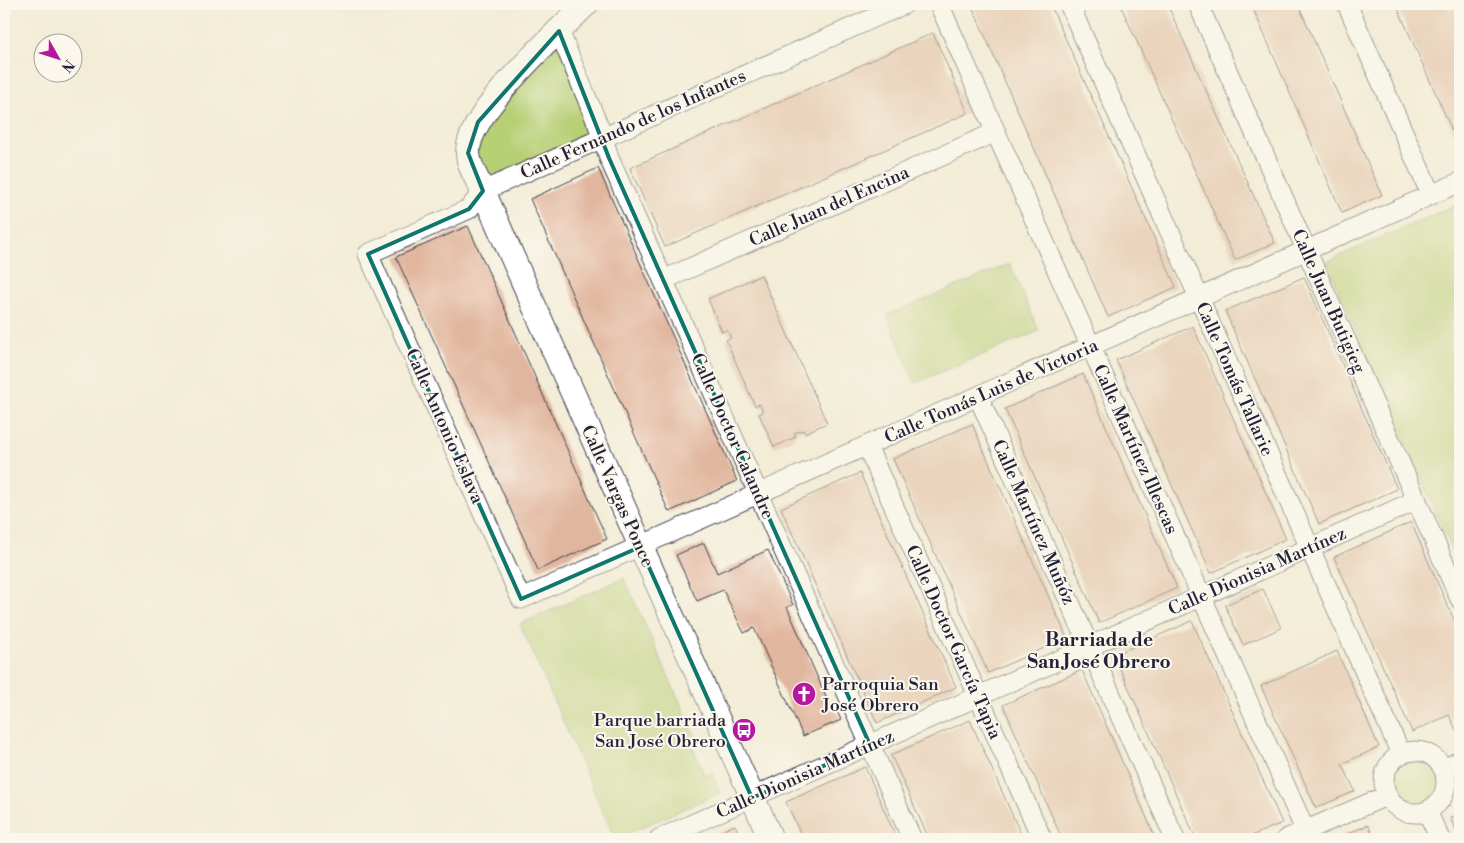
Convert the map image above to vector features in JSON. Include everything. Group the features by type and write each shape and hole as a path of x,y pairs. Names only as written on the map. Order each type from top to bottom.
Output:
{"street":[{"path":"562,28 585,4"},
{"name":"Calle Fernando de los Infantes","path":"368,254 469,209 482,191 905,4"},
{"name":"Calle Martínez Illescas","path":"939,4 1307,835"},
{"name":"Calle Tomás Tallarie","path":"1069,4 1401,754"},
{"name":"Calle Juan Butigieg","path":"1198,4 1460,599"},
{"path":"1347,4 1431,195"},
{"name":"Calle Doctor Calandre","path":"562,28 609,158 912,839"},
{"name":"Calle Vargas Ponce","path":"562,28 491,104 471,137 468,152 482,191 770,839"},
{"name":"Calle Juan del Encina","path":"663,280 996,132"},
{"name":"Calle Tomás Luis de Victoria","path":"521,599 1460,182"},
{"name":"Calle Antonio Eslava","path":"368,254 521,599"},
{"name":"Calle Martínez Muñóz","path":"978,396 1175,839"},
{"name":"Calle Doctor García Tapia","path":"867,446 1042,839"},
{"name":"Calle Dionisia Martínez","path":"660,839 1417,500"},
{"path":"1409,751 1426,752 1452,765 1445,791 1435,806 1426,811 1419,813 1400,810 1386,796 1383,783 1384,772 1394,758 1401,754 1409,751"},
{"path":"1286,839 1307,835 1386,796"},
{"path":"1426,811 1440,839"}],"highlighted area":[{"path":"559,31 609,158 870,745 752,798 640,547 521,599 368,254 469,209 483,191 468,153 478,122"}],"green space":[{"path":"559,31 603,137 483,191 471,137"},
{"path":"1460,203 1460,568 1326,262"},
{"path":"1010,264 1039,331 915,383 887,315"},
{"path":"624,578 696,738 690,741 705,776 712,773 720,793 615,839 520,624"},
{"path":"1409,751 1421,751 1437,760 1444,770 1446,782 1444,794 1437,804 1421,813 1409,813 1398,808 1389,799 1384,788 1384,776 1389,765 1398,756"}],"building":[{"path":"971,4 1050,4 1176,287 1108,317"},
{"path":"1120,4 1167,4 1275,243 1235,260"},
{"path":"1251,4 1298,4 1382,195 1342,213"},
{"path":"1396,4 1460,4 1460,143 1458,144"},
{"path":"933,33 968,113 665,247 630,168"},
{"path":"598,168 737,481 669,512 530,199"},
{"path":"468,226 607,539 538,570 396,257"},
{"path":"761,275 827,423 805,433 803,430 794,433 796,437 774,447 759,414 763,412 760,404 755,406 726,340 731,338 727,330 722,332 708,299"},
{"path":"1304,277 1397,489 1319,524 1225,311"},
{"path":"1193,326 1286,539 1211,573 1116,360"},
{"path":"1083,374 1177,588 1099,623 1005,409"},
{"path":"972,424 1067,638 988,673 893,459"},
{"path":"860,473 956,687 877,723 781,508"},
{"path":"1411,522 1460,634 1460,738 1449,715 1412,732 1334,557"},
{"path":"704,543 717,573 768,550 793,605 787,607 832,711 836,709 841,720 803,736 754,628 744,633 723,590 697,601 676,555"},
{"path":"1263,589 1281,628 1243,645 1225,605"},
{"path":"1192,621 1282,823 1244,839 1196,839 1114,655"},
{"path":"1337,651 1379,747 1342,764 1355,791 1316,808 1261,686"},
{"path":"1082,670 1156,839 1062,839 1003,705"},
{"path":"970,720 1023,839 929,839 891,755"},
{"path":"865,767 897,839 803,839 786,802"},
{"path":"1460,813 1460,839 1450,818"},
{"path":"735,825 741,839 704,839"},
{"path":"1368,825 1375,839 1334,839"}],"place":[{"name":"Parroquia San José Obrero","path":"804,694"},
{"name":"Parque barriada San José Obrero","path":"744,730"}],"district":[{"name":"Barriada de San José Obrero","path":"1099,650"}]}
